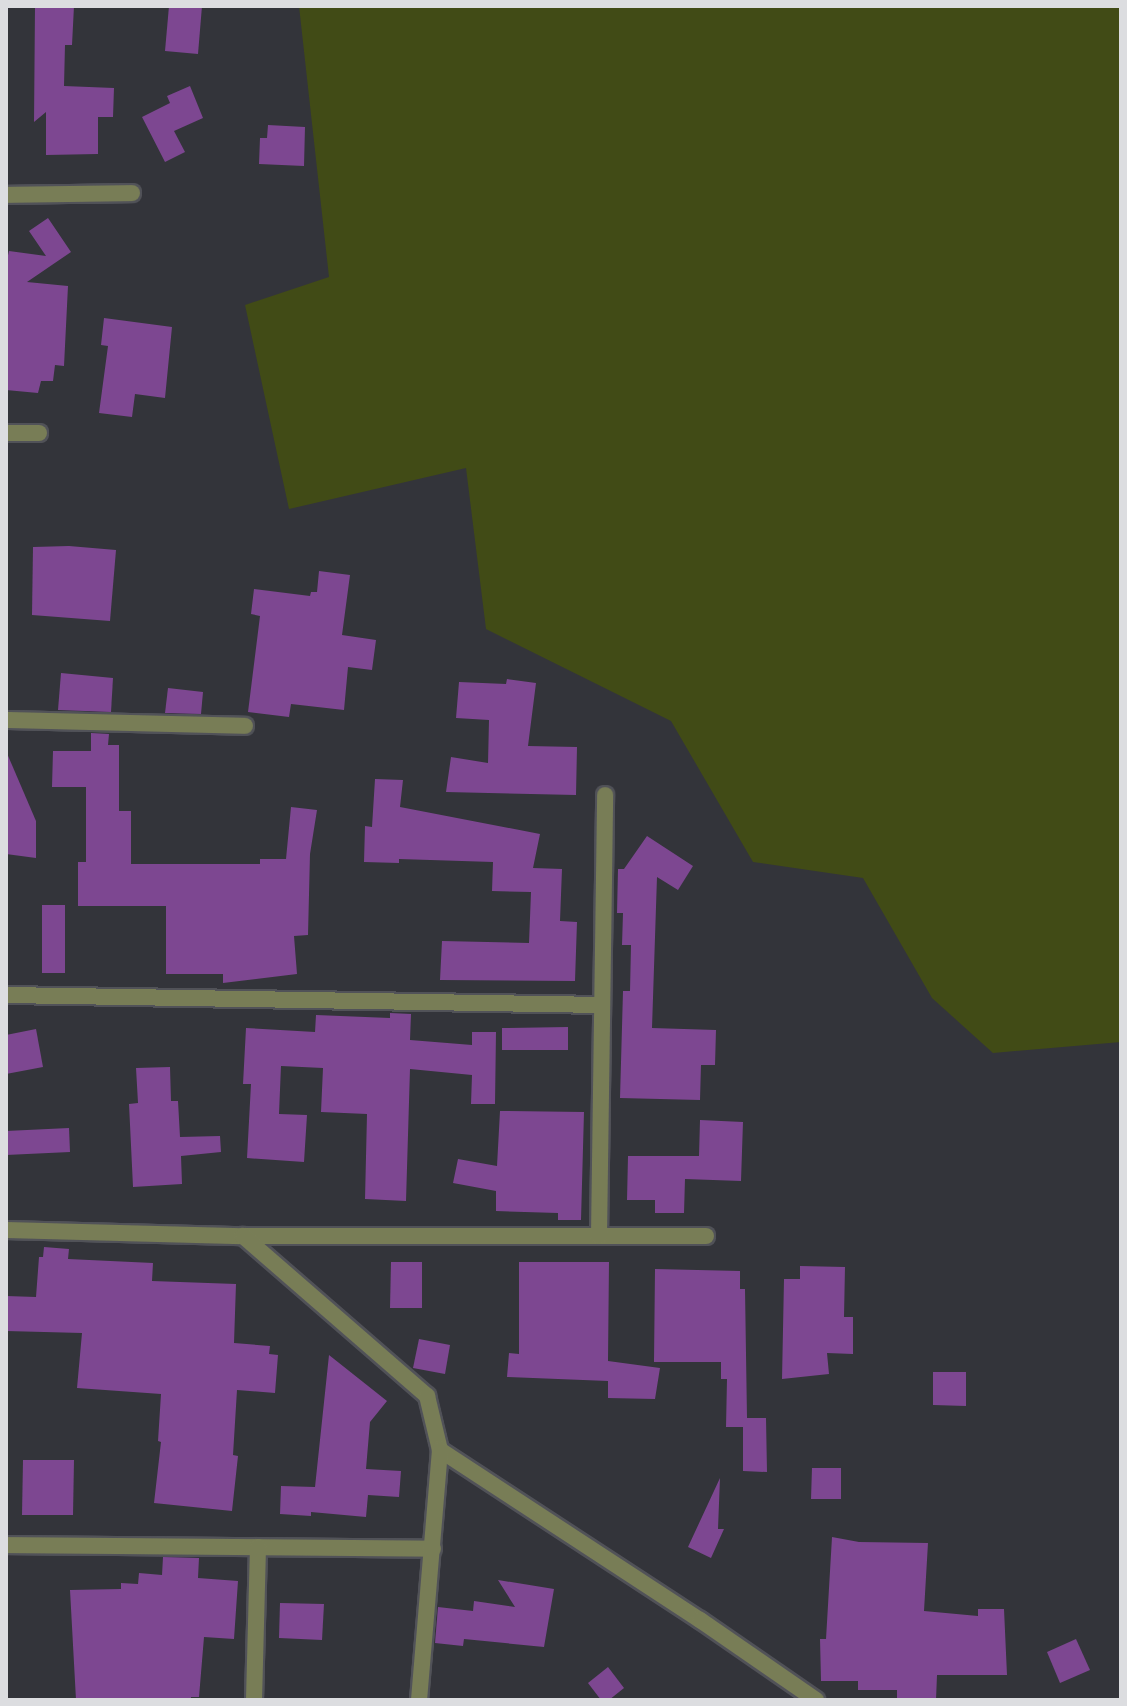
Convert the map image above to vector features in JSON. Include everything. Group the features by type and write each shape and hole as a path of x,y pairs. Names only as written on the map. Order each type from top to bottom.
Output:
{"street":[{"path":"6,195 132,193"},
{"path":"6,433 39,433"},
{"path":"6,720 245,726"},
{"path":"599,1236 605,795"},
{"path":"6,995 602,1005"},
{"path":"6,1230 243,1236 706,1236"},
{"path":"243,1236 427,1396 440,1450 419,1700"},
{"path":"440,1450 816,1700"},
{"path":"6,1545 433,1549"},
{"path":"254,1700 258,1547"}],"green space":[{"path":"299,6 1121,6 1121,1042 993,1053 932,998 863,878 753,862 671,721 486,629 466,468 289,509 245,305 329,277"}],"building":[{"path":"35,6 74,6 72,45 65,45 64,86 114,88 113,117 98,117 98,154 46,155 46,112 34,122"},
{"path":"169,6 202,6 198,54 165,51"},
{"path":"190,86 203,118 174,131 185,152 165,162 142,117 170,103 167,96"},
{"path":"268,125 305,127 304,166 259,164 260,138 267,138"},
{"path":"48,218 71,252 27,282 68,286 64,366 55,365 53,381 41,381 38,393 6,390 6,264 9,251 46,256 29,231"},
{"path":"104,318 172,327 165,398 135,394 132,417 99,413 108,346 101,345"},
{"path":"33,547 116,550 110,621 32,615"},
{"path":"319,571 350,575 342,635 376,640 372,670 348,667 344,710 291,704 289,717 248,712 260,616 251,614 254,589 310,596 311,592 317,592"},
{"path":"61,673 113,678 111,712 58,710"},
{"path":"507,679 536,683 528,746 577,747 576,795 446,792 451,757 488,763 489,720 456,718 459,682 506,684"},
{"path":"168,688 203,692 201,714 165,713"},
{"path":"91,733 109,734 108,745 119,745 119,811 131,811 131,864 260,864 260,859 286,859 291,807 317,810 310,854 308,935 294,936 297,974 223,983 223,974 166,974 166,906 78,906 78,862 86,862 86,787 52,787 53,751 91,751"},
{"path":"6,751 36,821 36,858 6,854"},
{"path":"375,779 403,780 400,807 540,834 533,868 562,869 560,921 577,922 575,981 440,980 442,941 529,943 531,892 492,891 493,862 399,859 399,863 364,862 365,826 372,827"},
{"path":"647,836 693,866 678,890 657,877 652,1028 716,1030 715,1065 701,1065 700,1100 620,1098 623,991 630,991 631,945 622,945 623,913 617,913 618,869 624,869"},
{"path":"42,905 65,905 65,973 42,973"},
{"path":"390,1013 411,1014 410,1040 472,1045 472,1032 496,1032 495,1104 471,1104 472,1075 410,1069 406,1201 365,1199 367,1114 321,1112 323,1068 281,1066 279,1114 307,1115 304,1162 247,1158 251,1084 243,1084 246,1028 315,1032 316,1015 390,1018"},
{"path":"568,1027 568,1050 502,1050 502,1028"},
{"path":"36,1029 43,1067 6,1074 6,1035"},
{"path":"170,1067 171,1101 178,1101 180,1137 220,1136 221,1152 181,1156 182,1184 133,1187 129,1104 138,1103 136,1068"},
{"path":"500,1111 584,1112 581,1220 558,1220 558,1213 496,1211 496,1191 453,1183 458,1159 497,1166"},
{"path":"700,1120 743,1122 741,1181 685,1179 684,1213 655,1213 655,1200 627,1200 628,1156 699,1156"},
{"path":"69,1128 70,1152 6,1155 6,1131"},
{"path":"44,1247 69,1249 68,1259 153,1263 152,1281 236,1284 234,1343 270,1346 269,1354 278,1355 275,1393 237,1390 233,1455 238,1456 232,1511 154,1503 161,1442 158,1441 161,1394 77,1388 82,1333 6,1331 6,1296 36,1297 39,1257 43,1257"},
{"path":"391,1262 422,1262 422,1308 390,1308"},
{"path":"519,1262 609,1262 608,1361 660,1368 655,1399 608,1398 608,1381 507,1377 509,1353 519,1354"},
{"path":"800,1266 845,1267 844,1317 853,1317 853,1354 827,1353 829,1374 782,1379 784,1279 800,1279"},
{"path":"655,1269 740,1271 740,1289 745,1289 747,1418 766,1418 767,1472 743,1471 743,1427 726,1427 727,1379 721,1379 721,1362 654,1362"},
{"path":"419,1339 450,1345 445,1374 413,1368"},
{"path":"329,1355 387,1401 370,1422 366,1469 401,1471 399,1497 368,1495 366,1517 311,1512 311,1516 280,1514 281,1486 315,1487"},
{"path":"933,1372 966,1372 966,1406 933,1405"},
{"path":"23,1460 74,1460 73,1515 22,1515"},
{"path":"812,1468 841,1468 841,1499 811,1499"},
{"path":"720,1478 718,1529 724,1529 711,1558 688,1547"},
{"path":"832,1537 859,1542 928,1543 924,1611 978,1616 978,1609 1004,1609 1007,1675 937,1675 936,1700 897,1700 897,1690 858,1690 858,1681 821,1681 820,1639 826,1639"},
{"path":"163,1557 199,1558 198,1578 238,1581 234,1639 204,1637 199,1697 191,1697 191,1700 76,1700 70,1590 121,1589 121,1583 138,1584 139,1573 162,1575"},
{"path":"498,1580 554,1589 544,1647 464,1639 463,1646 435,1643 438,1607 473,1611 474,1601 515,1607"},
{"path":"280,1603 324,1604 322,1640 279,1638"},
{"path":"1076,1639 1090,1670 1060,1683 1047,1652"},
{"path":"608,1667 624,1688 609,1700 601,1700 588,1683"}]}
